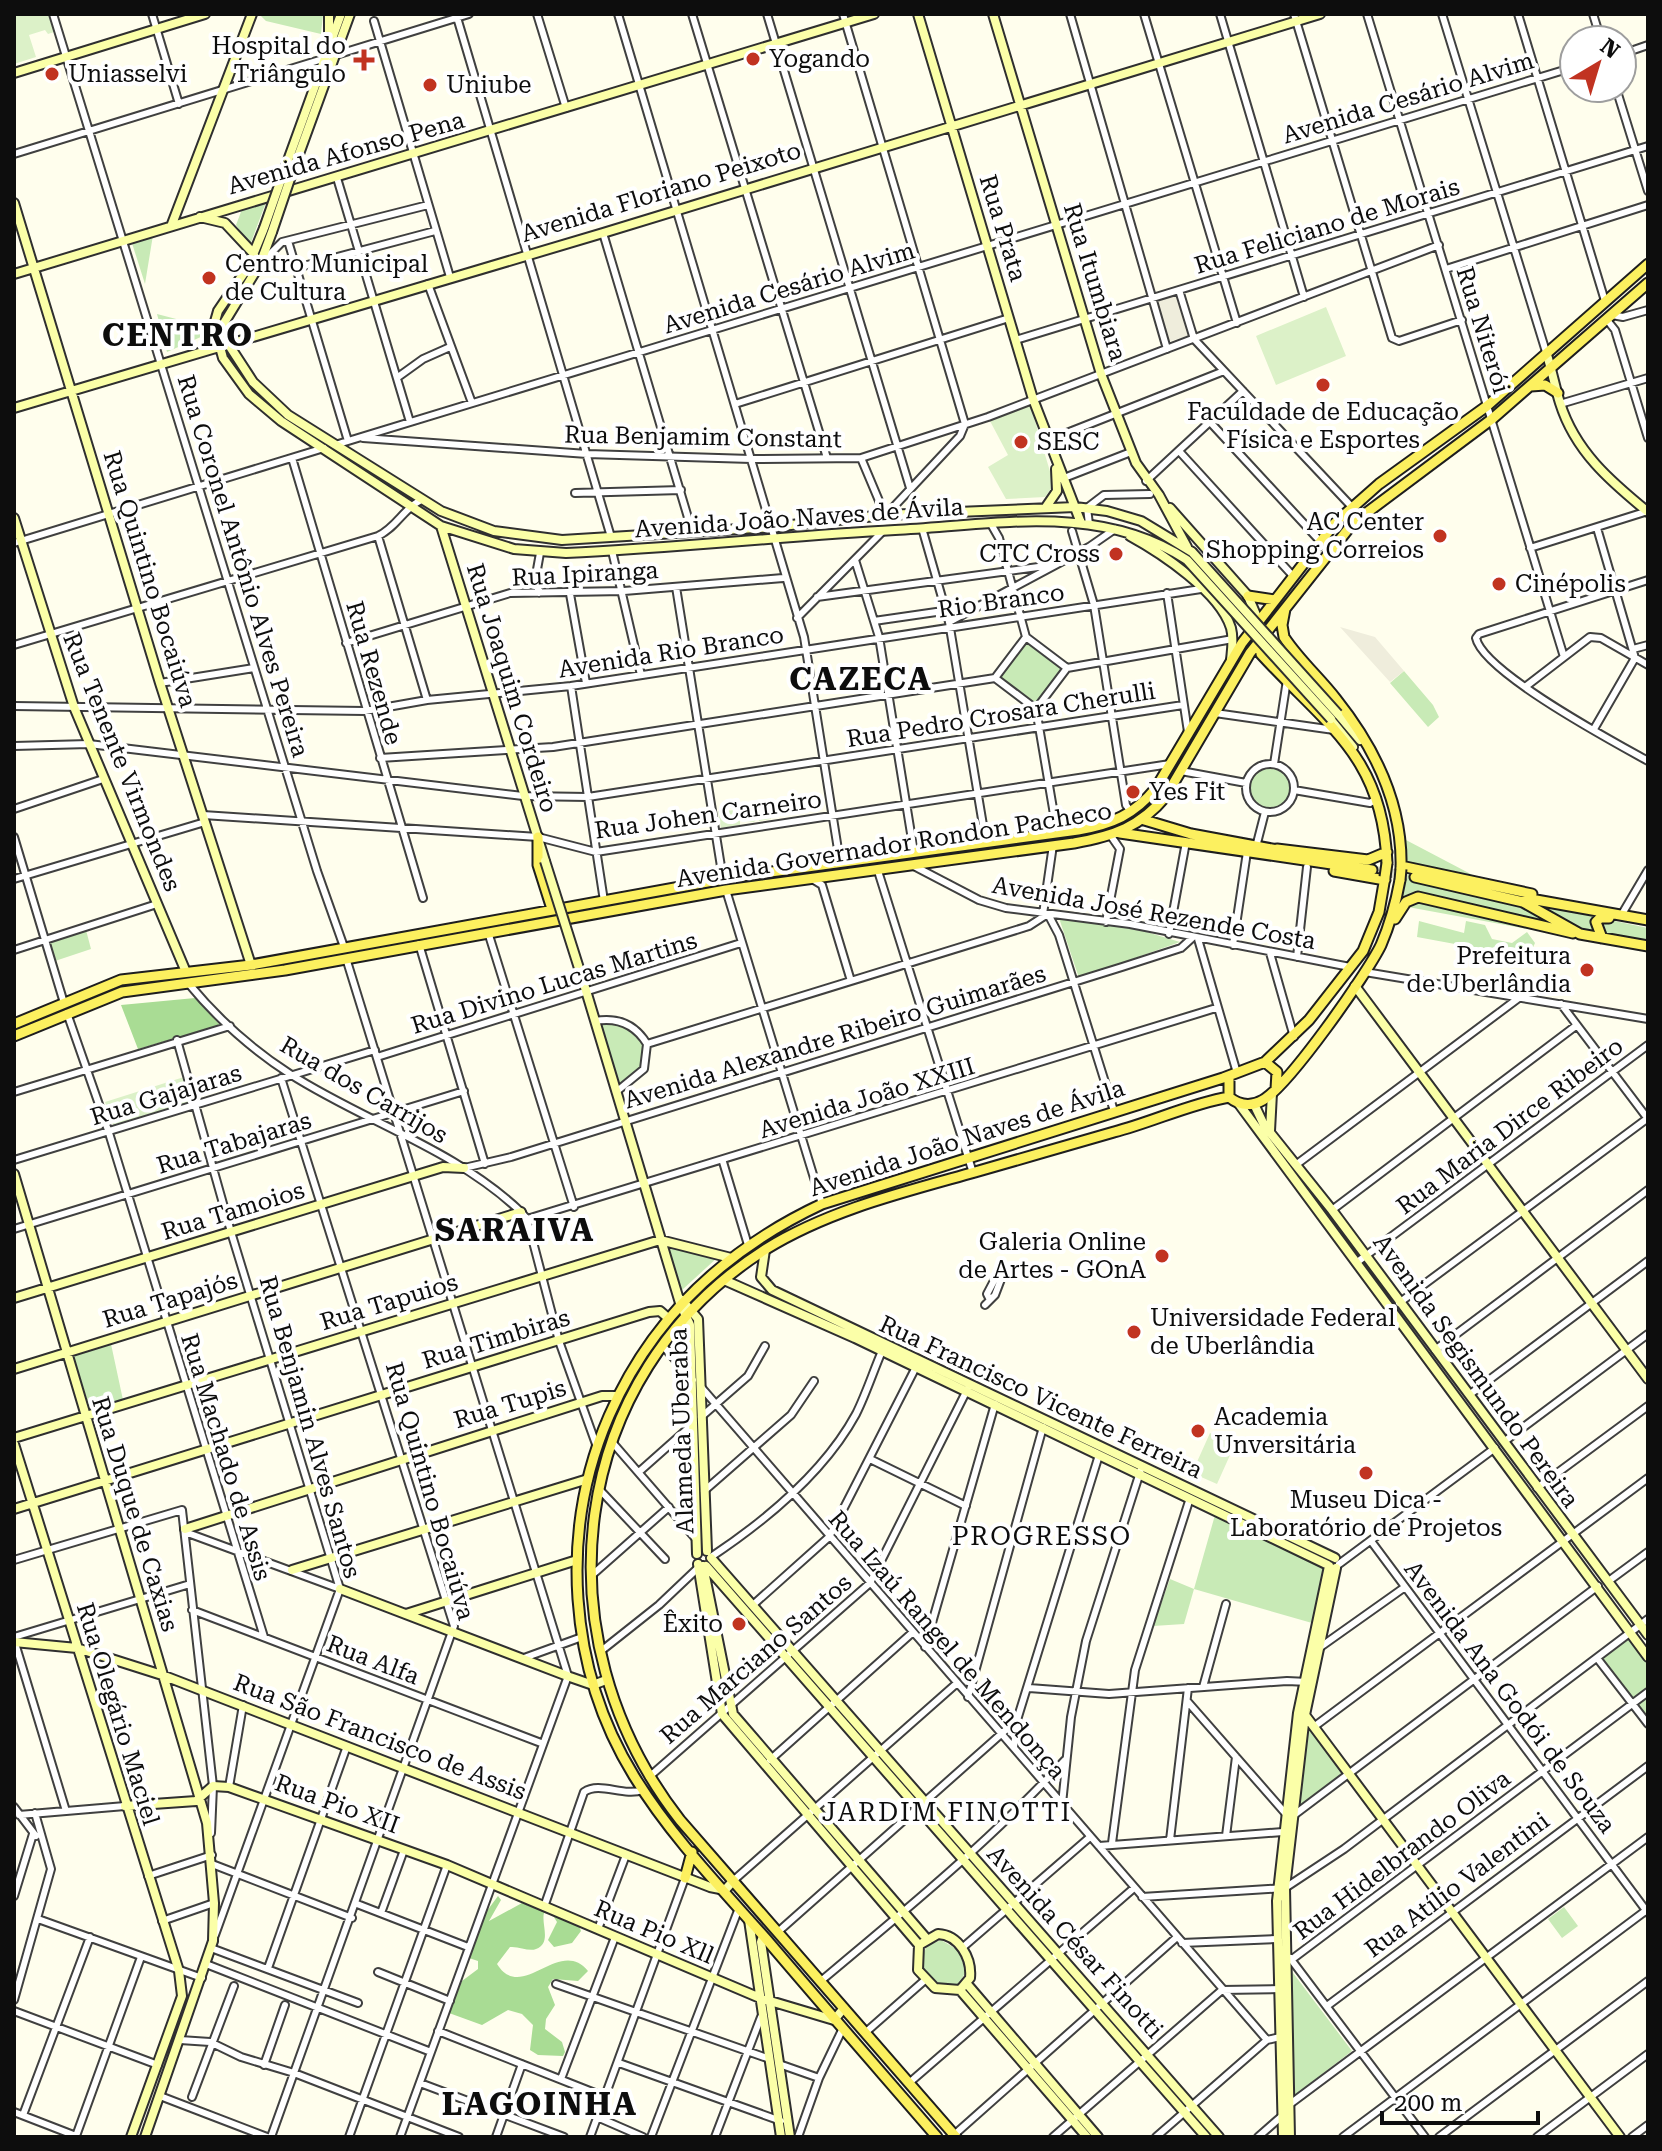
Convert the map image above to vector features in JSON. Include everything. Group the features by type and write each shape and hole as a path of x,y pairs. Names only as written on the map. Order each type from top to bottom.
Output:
{"main road":[{"name":"Avenida Governador Rondon Pacheco","path":"14,1024 117,981 251,965 723,879 1093,827 1129,810 1156,788 1231,662 1293,576 1351,506 1487,406 1648,264"},
{"name":"Avenida Governador Rondon Pacheco","path":"14,1036 118,993 346,958 726,890 878,871 1116,834 1143,820 1166,796 1257,643 1363,514 1492,419 1648,283"},
{"path":"1531,386 1545,385 1559,398"},
{"path":"1248,596 1275,600"},
{"name":"Avenida João Naves de Ávila","path":"1274,1091 1365,972 1388,928 1401,868 1399,821 1389,788 1355,725 1282,631 1286,605"},
{"path":"1257,643 1267,610"},
{"path":"1259,622 1257,643 1266,660"},
{"path":"1284,678 1286,662 1300,657"},
{"path":"1241,667 1257,659 1266,660"},
{"name":"Avenida João Naves de Ávila","path":"1265,1062 1294,1037 1349,969 1370,936 1387,863 1384,815 1357,756 1266,660"},
{"path":"1129,810 1143,820 1257,850 1307,867 1385,879"},
{"path":"1116,834 1368,860 1387,852"},
{"path":"538,837 538,865 552,909"},
{"path":"1257,850 1373,868"},
{"path":"1401,868 1593,911"},
{"path":"1580,934 1523,902 1415,875 1593,911 1622,914 1648,922"},
{"path":"1388,928 1406,902 1418,897 1580,934 1648,946"},
{"path":"1602,938 1595,926 1600,918 1648,922"},
{"path":"1349,969 1355,986"},
{"path":"1265,1062 1277,1072 1274,1091 1254,1104 1239,1104 1229,1097 1233,1075 1265,1062"},
{"name":"Avenida João Naves de Ávila","path":"937,2137 692,1852 643,1790 621,1753 593,1685 582,1637 577,1560 579,1522 588,1479 597,1447 618,1396 641,1354 681,1301 748,1245 822,1204 1233,1075"},
{"name":"Avenida João Naves de Ávila","path":"955,2136 680,1820 649,1777 630,1742 598,1653 590,1577 591,1534 599,1488 612,1442 632,1397 662,1346 724,1280 765,1250 832,1216 1229,1097"},
{"path":"949,1164 949,1179"},
{"path":"685,1878 692,1852"}],"street":[{"name":"Rua Coronel Antônio Alves Pereira","path":"53,14 125,238 254,668 344,947"},
{"path":"152,14 179,104"},
{"path":"14,73 205,14"},
{"path":"172,224 252,14"},
{"path":"329,14 329,55"},
{"path":"14,154 469,14"},
{"path":"537,14 566,108"},
{"path":"618,14 775,537 783,578 807,649 840,862"},
{"path":"692,14 827,458"},
{"path":"767,14 910,488"},
{"name":"Avenida Afonso Pena","path":"14,274 195,217 491,132 776,44 844,18 874,14"},
{"name":"Rua Prata","path":"918,14 1033,399 1075,507 1085,524"},
{"name":"Rua Itumbiara","path":"993,14 1101,374 1131,452 1189,553"},
{"path":"1070,14 1167,349"},
{"path":"1144,14 1237,323"},
{"path":"1220,14 1304,297"},
{"name":"Avenida Floriano Peixoto","path":"14,408 1228,43 1295,17 1320,14"},
{"name":"Rua Niterói","path":"1367,14 1564,657"},
{"path":"1442,14 1559,398 1585,453 1601,472 1648,512"},
{"path":"1518,14 1605,302"},
{"path":"329,44 348,16"},
{"path":"260,264 268,230 329,55 348,16"},
{"path":"456,16 611,537"},
{"path":"1295,17 1392,338 1399,341 1462,320"},
{"path":"844,18 942,338 965,424 960,436 886,514 861,458"},
{"path":"374,21 450,277"},
{"name":"Avenida Cesário Alvim","path":"18,542 1558,71"},
{"path":"1621,104 1648,191"},
{"name":"Rua Feliciano de Morais","path":"1016,340 1648,146"},
{"path":"337,178 376,299 410,422"},
{"name":"Rua Quintino Bocaiúva","path":"14,203 160,683 251,965"},
{"path":"227,342 225,315 260,264 278,244 428,205"},
{"path":"1446,269 1648,205"},
{"path":"195,217 225,223 254,254"},
{"path":"217,346 216,314 268,230"},
{"path":"296,268 435,231"},
{"path":"603,233 692,531"},
{"path":"288,241 348,441"},
{"name":"Rua Benjamim Constant","path":"359,438 587,454 751,459 861,458 1101,374 1439,245"},
{"path":"428,284 472,403"},
{"path":"1179,290 1194,339 1351,506"},
{"path":"1648,310 1610,317 1648,438"},
{"path":"735,404 1009,318"},
{"name":"Avenida João Naves de Ávila","path":"227,342 266,397 421,500 469,523 517,536 551,540 611,537 772,527 886,514 1046,507 1087,508 1141,521 1189,553 1334,717 1369,750"},
{"name":"Avenida João Naves de Ávila","path":"217,346 256,402 441,526 504,547 540,553 612,551 991,524 1085,524 1150,539 1189,553"},
{"path":"398,377 423,359 450,347"},
{"path":"1049,440 1224,371"},
{"path":"1559,398 1648,378"},
{"path":"1146,481 1243,391"},
{"path":"1210,422 1320,541"},
{"path":"1179,451 1293,576"},
{"name":"Rua Prata","path":"1046,507 1057,491 1053,452"},
{"path":"1064,478 1131,452"},
{"name":"Rua Rezende","path":"292,458 423,898"},
{"path":"575,493 681,490"},
{"path":"1085,524 1087,508 1104,495 1154,495 1248,596 1259,622"},
{"path":"14,645 378,536 392,529 409,506 421,500"},
{"path":"990,509 991,524 1014,587 1026,637 1067,668"},
{"path":"1530,548 1648,512"},
{"name":"Rua Tenente Virmondes","path":"14,518 18,542 74,707 186,972"},
{"name":"Rua Joaquim Cordeiro","path":"441,526 496,695 523,796 681,1301"},
{"path":"922,528 950,625 986,843"},
{"path":"1594,729 1635,658 1597,528"},
{"path":"950,625 969,611 1116,530 1168,559 1211,599 1227,619 1233,639 1067,668 1036,709"},
{"path":"797,618 883,531"},
{"path":"1072,531 1094,605 1129,810"},
{"path":"378,536 427,700"},
{"path":"612,551 624,591 641,675"},
{"path":"539,593 536,575 540,553"},
{"path":"855,560 879,637 914,852"},
{"path":"817,597 1053,565"},
{"name":"Rua Ipiranga","path":"346,643 508,593 570,594 783,578"},
{"path":"1647,759 1525,687 1480,649 1476,642 1479,634 1648,580"},
{"path":"1211,599 1225,598 1239,586"},
{"path":"676,587 723,879 822,1204"},
{"name":"Rio Branco","path":"807,649 1201,589"},
{"path":"1167,593 1188,735"},
{"path":"570,594 586,683"},
{"path":"874,621 945,611 969,611"},
{"path":"995,678 1026,637"},
{"path":"1525,687 1585,639 1596,637 1648,665"},
{"name":"Avenida Governador Rondon Pacheco","path":"1231,662 1233,639"},
{"path":"1633,649 1648,645"},
{"name":"Avenida Rio Branco","path":"14,706 365,711 427,700 571,686 807,649"},
{"path":"160,683 254,668"},
{"path":"380,758 510,753 995,678 1036,709 1042,728 1056,830"},
{"path":"1274,764 1284,678"},
{"path":"571,686 604,901"},
{"name":"Rua Pedro Crosara Cherulli","path":"14,746 89,744 523,796 588,797 1183,705"},
{"path":"1215,713 1334,731"},
{"name":"Avenida João Naves de Ávila","path":"1334,717 1357,756"},
{"path":"1274,764 1288,771 1294,790 1289,804 1281,810 1265,812 1251,803 1246,783 1255,768 1274,764"},
{"name":"Rua Johen Carneiro","path":"204,818 538,837 596,852 1167,765"},
{"path":"1181,771 1246,783"},
{"path":"14,809 103,779"},
{"path":"1294,790 1370,803 1377,795"},
{"path":"1233,945 1265,812"},
{"path":"14,879 204,818"},
{"path":"1106,922 1120,849 1116,834"},
{"path":"14,837 64,1003"},
{"path":"1169,934 1186,842"},
{"path":"1053,845 1046,915 1059,935 1114,1111"},
{"name":"Avenida José Rezende Costa","path":"912,865 979,900 1046,915 1106,922 1349,969"},
{"path":"1297,957 1307,867"},
{"path":"1622,914 1648,870"},
{"path":"878,871 973,1173"},
{"path":"812,879 822,885 851,981"},
{"path":"14,950 157,904"},
{"path":"647,1044 1029,926 1046,915"},
{"path":"488,932 574,1207"},
{"path":"1195,938 1233,1075"},
{"name":"Avenida Alexandre Ribeiro Guimarães","path":"464,1168 928,1028 1181,948 1195,938"},
{"name":"Rua Divino Lucas Martins","path":"376,1054 447,1036 585,988 741,943"},
{"path":"419,944 485,1164 484,1183"},
{"path":"1270,953 1294,1037"},
{"path":"346,958 568,1676 541,1743 400,2137"},
{"path":"1365,972 1648,1019"},
{"name":"Rua dos Carrijos","path":"189,984 230,1026 290,1074 464,1168 524,1215"},
{"path":"1355,986 1648,1379"},
{"path":"1297,1164 1520,997"},
{"path":"1399,1303 1648,1119 1561,1004"},
{"name":"Avenida João XXIII","path":"524,1215 574,1207 1216,1008"},
{"name":"Rua Machado de Assis","path":"67,1013 109,1133 264,1637"},
{"path":"595,1022 621,1021 638,1032 647,1044 644,1069 616,1092"},
{"path":"1332,1210 1577,1025"},
{"path":"14,1092 230,1026"},
{"name":"Rua Benjamin Alves Santos","path":"144,2137 340,1589 231,1232 177,1040"},
{"name":"Rua Maria Dirce Ribeiro","path":"1356,1263 1648,1045"},
{"name":"Rua Gajajaras","path":"14,1160 109,1133 290,1074 376,1054"},
{"name":"Rua Quintino Bocaiúva","path":"269,2137 352,1918 453,1631 424,1528 281,1078"},
{"name":"Rua Tabajaras","path":"14,1229 464,1091"},
{"path":"1270,1131 1274,1091"},
{"name":"Avenida Segismundo Pereira","path":"1239,1104 1648,1657"},
{"name":"Avenida Segismundo Pereira","path":"1254,1104 1270,1131 1505,1441 1537,1488 1644,1622 1648,1635"},
{"path":"723,1162 748,1245"},
{"name":"Rua Tamoios","path":"14,1298 443,1167 464,1168"},
{"name":"Rua Duque de Caxias","path":"14,1174 199,1800 212,1855 212,1944"},
{"path":"1435,1350 1648,1190"},
{"path":"524,1215 544,1276 559,1341 579,1404 597,1447"},
{"name":"Rua Tapajós","path":"14,1369 342,1267 524,1215"},
{"path":"660,1240 731,1258"},
{"name":"Rua Tapuios","path":"14,1441 660,1240"},
{"name":"Rua Francisco Vicente Ferreira","path":"765,1250 760,1269 764,1285 882,1351 968,1387 995,1404 1099,1455 1141,1470"},
{"path":"1469,1395 1648,1261"},
{"name":"Rua Francisco Vicente Ferreira","path":"724,1280 826,1321 968,1387 1334,1564"},
{"path":"681,1301 690,1313"},
{"name":"Rua Timbiras","path":"14,1509 649,1312 660,1311 668,1318"},
{"name":"Alameda Uberaba","path":"690,1313 698,1542 731,1706"},
{"name":"Alameda Uberaba","path":"690,1313 698,1319 705,1490 704,1561 722,1714"},
{"path":"1505,1441 1648,1334"},
{"name":"Rua Izaú Rangel de Mendonça","path":"662,1346 1267,2040"},
{"path":"640,1471 752,1371 765,1346"},
{"path":"598,1653 659,1605 704,1561 792,1492 846,1429 882,1351"},
{"path":"754,1604 829,1537 916,1367"},
{"path":"677,1515 797,1409 814,1381"},
{"name":"Rua Marciano Santos","path":"649,1777 870,1583 968,1387"},
{"name":"Rua Tupis","path":"185,1530 402,1458 606,1395 618,1396"},
{"path":"925,1647 995,1404"},
{"path":"1537,1488 1648,1406"},
{"path":"968,1697 1043,1427"},
{"name":"Rua Olegário Maciel","path":"14,1441 45,1550 179,1971 182,1996 158,2065"},
{"path":"612,1442 698,1542"},
{"path":"1290,2137 1290,2104 1280,2037 1285,1951 1281,1888 1302,1714 1334,1564 1353,1554 1495,1448"},
{"path":"1014,1747 1017,1720 1099,1455"},
{"path":"1506,1462 1515,1456"},
{"path":"870,1459 966,1506"},
{"path":"1062,1805 1075,1691 1095,1610 1141,1470 1190,1498 1334,1564"},
{"path":"1315,1726 1648,1478"},
{"path":"292,1570 588,1479"},
{"path":"599,1488 665,1559"},
{"path":"1112,1843 1131,1693 1139,1657 1190,1498"},
{"path":"590,1577 669,1507"},
{"path":"14,1560 182,1510 213,1786 212,1855 148,1876"},
{"path":"185,1530 593,1685 606,1680"},
{"name":"Avenida Ana Godói de Souza","path":"1371,1541 1647,1911"},
{"path":"1610,1580 1648,1552"},
{"path":"406,1614 537,1570 577,1560"},
{"name":"Avenida César Finotti","path":"704,1561 754,1604 873,1758 917,1808 1015,1903 1148,2054 1206,2137"},
{"name":"Avenida César Finotti","path":"704,1561 791,1653"},
{"path":"1308,1682 1319,1648 1334,1564"},
{"path":"66,1811 15,1655 14,1641 68,1620 190,1584"},
{"path":"1283,2137 1283,1989 1277,1939 1283,1832 1290,1815 1598,1586"},
{"path":"1319,1648 1405,1587"},
{"path":"1203,1687 1226,1604"},
{"name":"Rua Alfa","path":"192,1610 541,1743"},
{"path":"1142,1897 1281,1888 1382,1819 1644,1622"},
{"path":"767,1762 913,1632"},
{"path":"524,1658 582,1637"},
{"name":"Rua São Francisco de Assis","path":"14,1641 77,1648 162,1675 685,1878 725,1890"},
{"path":"1597,1658 1648,1724"},
{"path":"1029,1688 1131,1693 1308,1682"},
{"path":"725,1890 956,1684"},
{"path":"1170,1840 1188,1688"},
{"name":"Rua Hidelbrando Oliva","path":"1291,1960 1648,1692"},
{"path":"1187,1701 1290,1815"},
{"name":"Avenida César Finotti","path":"834,1704 925,1801 1007,1910 1050,1961 1140,2061 1219,2137"},
{"path":"229,1787 243,1705"},
{"path":"731,1706 738,1722 767,1762"},
{"path":"722,1714 923,1942"},
{"path":"1302,1714 1315,1726 1620,2137"},
{"path":"779,1931 1017,1720"},
{"path":"268,1968 347,1746"},
{"path":"1226,1836 1236,1757"},
{"path":"822,1980 966,1856 1065,1760"},
{"name":"Rua Atílio Valentini","path":"1327,2006 1648,1766"},
{"path":"19,1815 199,1800 213,1786"},
{"name":"Rua Pio XII","path":"213,1786 229,1787 264,1798 447,1865"},
{"path":"544,1907 587,1790 594,1787 630,1793 643,1790"},
{"path":"14,1807 38,1834"},
{"path":"14,2000 51,1869 38,1834 35,1813"},
{"path":"1099,1846 1283,1832"},
{"path":"14,1896 38,1834"},
{"path":"962,1948 1090,1837"},
{"path":"1290,2104 1648,1837"},
{"path":"381,1913 404,1850"},
{"path":"598,1929 626,1855"},
{"path":"349,2137 447,1865"},
{"name":"Rua Pio Xll","path":"447,1865 760,1998 834,2020"},
{"path":"212,1866 352,1918"},
{"path":"590,2137 685,1878"},
{"path":"909,2083 1134,1888"},
{"path":"162,1921 214,1903"},
{"path":"357,1904 468,1947"},
{"path":"651,2137 739,1908"},
{"path":"1343,2137 1647,1911"},
{"path":"38,1919 202,1978"},
{"path":"749,1919 781,2137"},
{"path":"923,1942 945,1935 962,1948 971,1968 964,1987"},
{"path":"763,1936 790,2137"},
{"path":"23,2115 90,1937"},
{"path":"561,2079 615,1937"},
{"path":"955,2136 1180,1940 1277,1939"},
{"path":"923,1942 916,1964 925,1980 943,1991 964,1987"},
{"path":"212,1944 358,2003"},
{"path":"1285,1951 1425,2137"},
{"path":"14,2112 78,2136 141,1957"},
{"path":"206,1964 431,2052"},
{"path":"378,1972 450,2001"},
{"path":"866,2032 925,1980"},
{"path":"1439,2137 1648,1981"},
{"path":"556,1984 767,2058"},
{"path":"192,2097 210,2042 234,1986"},
{"path":"964,1987 1075,2117 1098,2137"},
{"path":"1053,2137 1222,1990 1283,1989"},
{"path":"264,2065 285,2005"},
{"path":"834,2020 844,2008"},
{"path":"14,2011 158,2065 132,2135 144,2137"},
{"path":"715,2137 761,2017"},
{"path":"798,2137 819,2078 843,2028"},
{"path":"438,2031 605,2097"},
{"path":"1156,2137 1267,2040 1280,2037"},
{"path":"180,2040 210,2042 459,2137"},
{"path":"1537,2137 1648,2054"},
{"path":"619,2063 788,2123"},
{"path":"496,2137 522,2064"},
{"path":"779,2064 819,2078"},
{"path":"420,2083 564,2137"},
{"path":"160,2096 269,2137"},
{"path":"1258,2137 1283,2115"},
{"path":"597,2117 643,2137"},
{"path":"1075,2117 1087,2137"},
{"path":"1632,2137 1648,2125"}],"green space":[{"path":"14,14 48,14 54,32 48,34 45,30 29,35 36,57 14,64"},
{"path":"259,14 323,14 321,34 266,21"},
{"path":"268,197 250,245 236,225 244,204"},
{"path":"153,235 145,284 131,240"},
{"path":"1326,307 1346,356 1276,385 1256,336"},
{"path":"157,314 203,326 203,336 167,352"},
{"name":"SESC","path":"1030,404 1054,485 1045,497 1006,499 988,467 1008,455 990,421"},
{"path":"1027,641 1064,668 1036,706 999,678"},
{"path":"1404,671 1433,705 1439,717 1428,727 1390,683"},
{"path":"1271,766 1286,772 1292,787 1286,802 1271,808 1256,802 1250,787 1256,772"},
{"path":"769,803 771,819 759,821 758,817 754,822 740,820 740,825 721,828 718,811 738,810 740,806 752,804 757,808 757,805"},
{"path":"1406,840 1524,902 1648,928 1648,951 1397,905"},
{"path":"1059,918 1130,927 1180,942 1079,978"},
{"path":"1419,921 1464,933 1466,921 1485,925 1492,939 1512,943 1527,932 1535,943 1529,956 1532,961 1526,966 1517,964 1509,954 1417,937"},
{"path":"86,930 91,949 55,961 49,941"},
{"path":"195,998 220,1025 138,1049 121,1005"},
{"path":"616,1020 631,1028 645,1043 645,1067 618,1088 599,1025"},
{"path":"184,1077 192,1103 114,1127 105,1102"},
{"path":"668,1247 718,1257 682,1290"},
{"path":"111,1344 123,1400 90,1409 73,1355"},
{"path":"1210,1433 1235,1444 1217,1484 1192,1473"},
{"path":"1215,1515 1324,1567 1312,1623 1194,1589"},
{"path":"1170,1579 1194,1589 1184,1624 1153,1626"},
{"path":"1632,1634 1648,1655 1648,1721 1599,1656"},
{"path":"1306,1714 1348,1772 1294,1815"},
{"path":"498,1896 501,1900 489,1921 522,1903 548,1914 544,1913 543,1917 545,1938 541,1946 533,1950 510,1947 497,1964 507,1974 518,1977 529,1975 565,1961 577,1962 588,1971 578,1981 553,1979 548,1987 555,2005 546,2019 545,2029 562,2042 563,2056 538,2055 530,2050 533,2025 522,2014 508,2010 482,2025 449,2013 462,1981 478,1969 478,1961 469,1958 481,1919"},
{"path":"1564,1907 1578,1926 1562,1938 1548,1919"},
{"path":"553,1915 579,1926 581,1931 572,1943 554,1947 548,1940 557,1922"},
{"path":"941,1940 958,1950 966,1971 959,1984 940,1985 926,1974 920,1961 927,1946"},
{"path":"1290,1969 1352,2051 1295,2095"}],"shaded area":[{"path":"1177,295 1191,335 1167,342 1156,299"},
{"path":"1340,627 1375,637 1404,671 1390,682"}],"tunnel":[{"path":"1372,870 1415,877"}],"place":[{"name":"Yogando","path":"753,59"},
{"name":"Hospital do Triângulo","path":"364,60"},
{"name":"Uniasselvi","path":"52,74"},
{"name":"Uniube","path":"430,85"},
{"name":"Centro Municipal de Cultura","path":"209,278"},
{"name":"Faculdade de Educação Física e Esportes","path":"1323,385"},
{"name":"SESC","path":"1021,442"},
{"name":"AC Center Shopping Correios","path":"1440,536"},
{"name":"CTC Cross","path":"1116,554"},
{"name":"Cinépolis","path":"1499,584"},
{"name":"Yes Fit","path":"1133,792"},
{"name":"Prefeitura de Uberlândia","path":"1587,970"},
{"name":"Galeria Online de Artes - GOnA","path":"1162,1256"},
{"name":"Universidade Federal de Uberlândia","path":"1134,1332"},
{"name":"Academia Unversitária","path":"1198,1431"},
{"name":"Museu Dica - Laboratório de Projetos","path":"1366,1473"},
{"name":"Êxito","path":"739,1624"}],"district":[{"name":"CENTRO","path":"178,335"},
{"name":"CAZECA","path":"861,679"},
{"name":"SARAIVA","path":"515,1230"},
{"name":"PROGRESSO","path":"1042,1536"},
{"name":"JARDIM FINOTTI","path":"947,1812"},
{"name":"LAGOINHA","path":"540,2104"}]}
